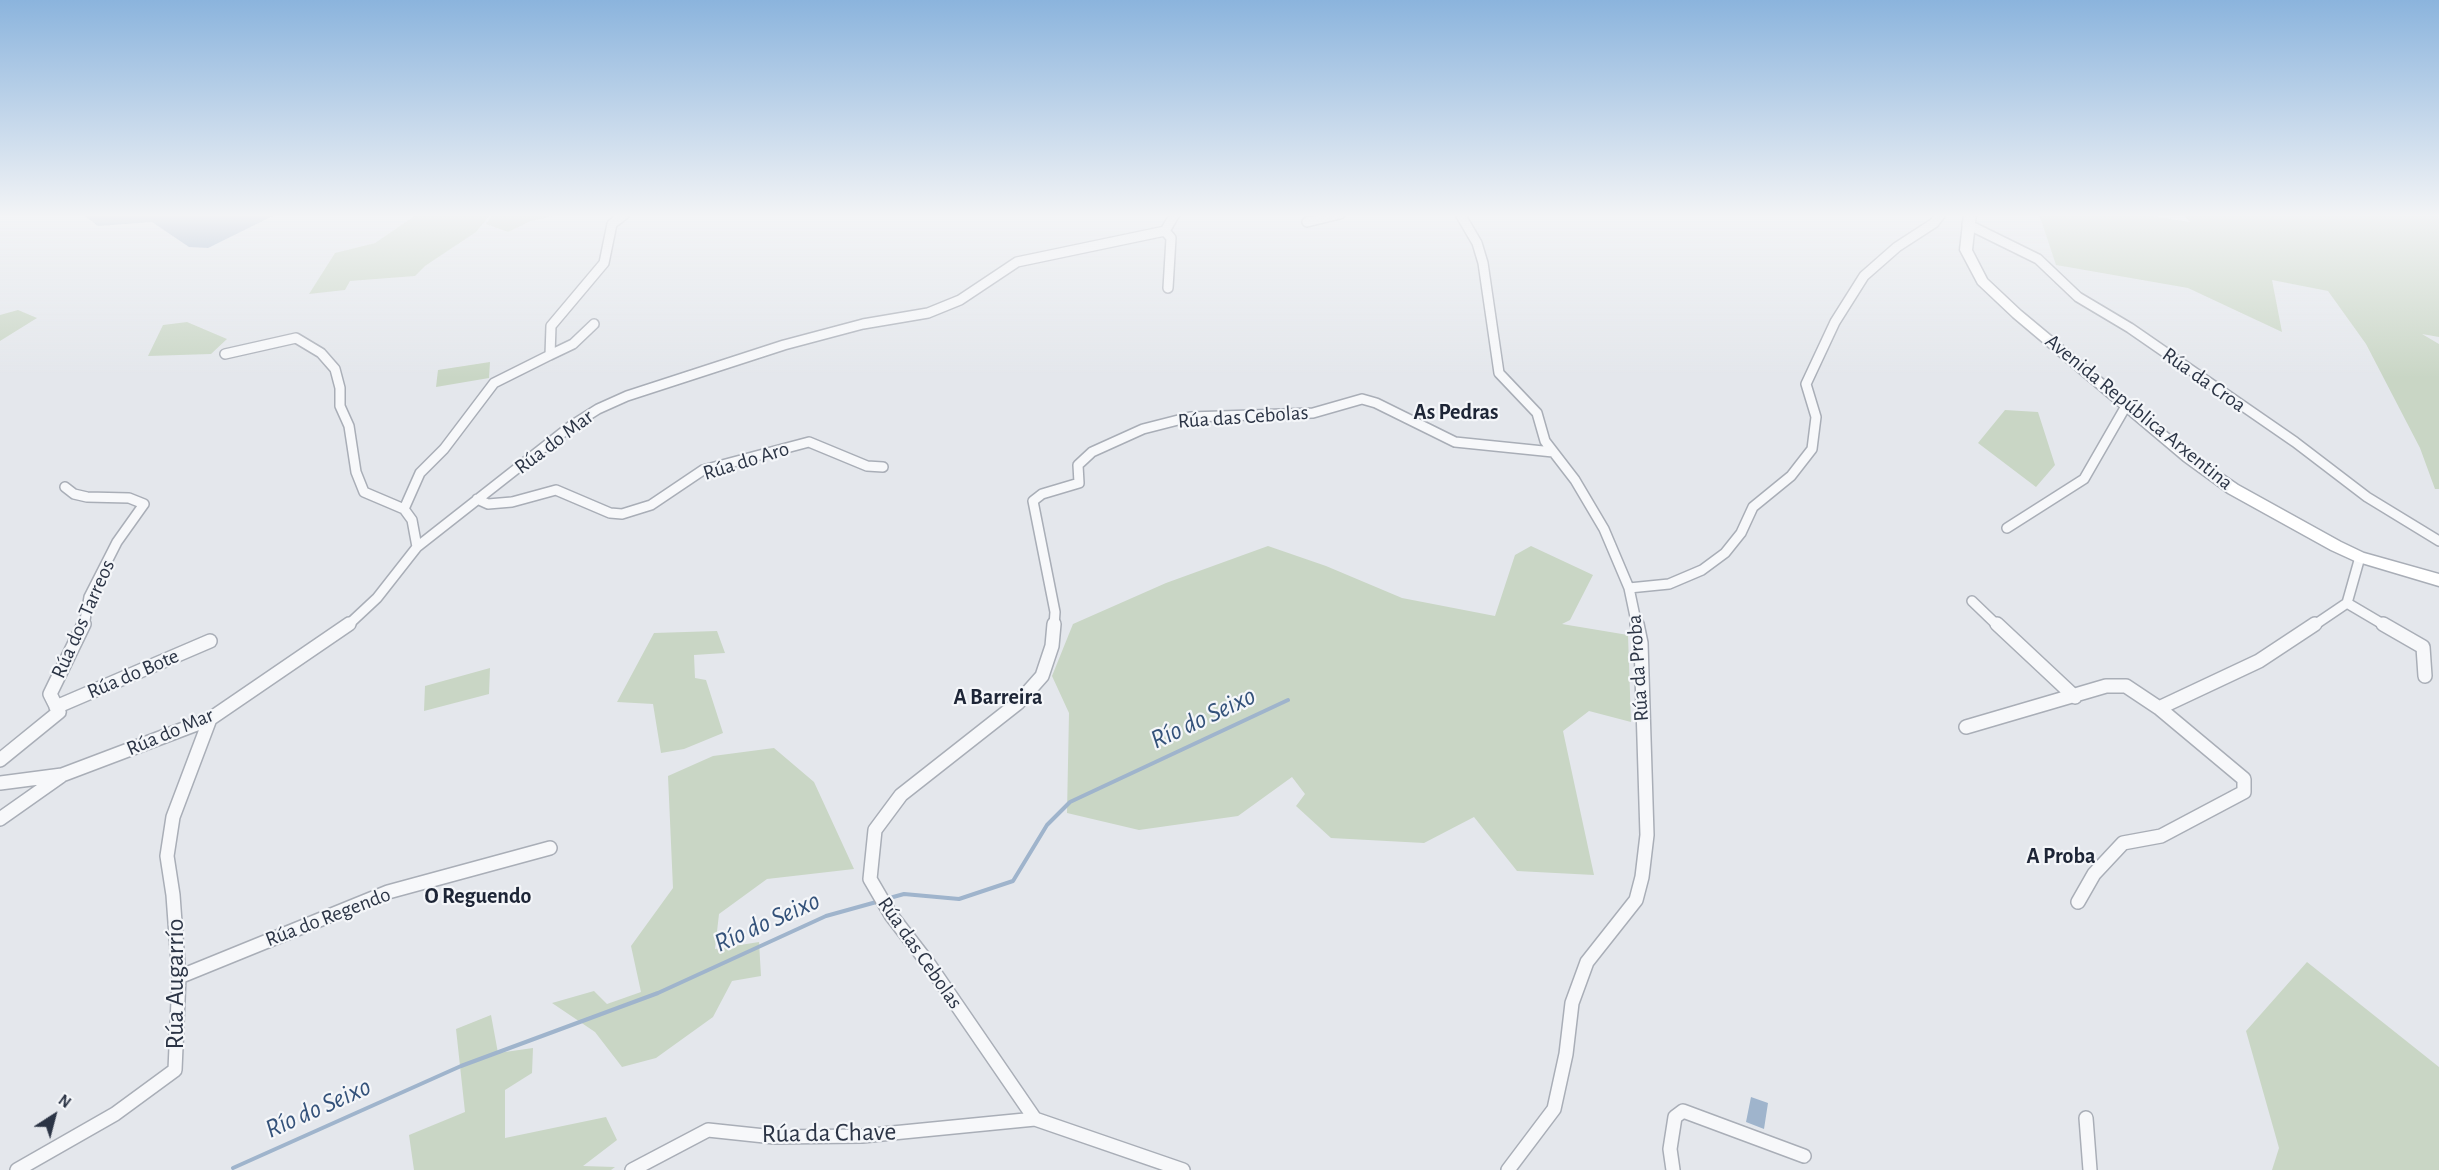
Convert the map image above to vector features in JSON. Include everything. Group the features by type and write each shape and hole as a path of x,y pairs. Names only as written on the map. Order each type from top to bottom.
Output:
{"main road":[{"name":"Avenida República Arxentina","path":"1976,269 1982,281 2126,406 2188,458 2233,489 2311,534 2360,557 2439,580"}],"street":[{"path":"550,355 551,326 599,269"},
{"name":"Rúa do Mar","path":"0,783 62,775 210,719 349,624 377,598 417,547 571,426 598,409 627,396 795,342 864,324 928,312 960,300 1007,269"},
{"path":"1168,288 1169,269"},
{"path":"1484,269 1499,373 1537,412 1545,441 1575,480 1604,528 1629,588"},
{"name":"Rúa da Proba","path":"1508,1170 1554,1109 1566,1054 1572,1003 1587,962 1636,900 1642,877 1647,836 1641,643 1629,588 1669,584 1702,570 1725,553 1741,533 1753,507 1791,476 1812,449 1816,417 1806,384 1834,322 1864,276 1872,269"},
{"name":"Rúa da Croa","path":"2048,269 2078,297 2130,328 2295,442 2367,497 2439,541"},
{"path":"404,509 420,473 444,449 494,383 573,344 594,324"},
{"path":"225,354 296,338 321,353 335,369 356,472 364,492 404,509 412,520 417,547"},
{"name":"Rúa das Cebolas","path":"1035,1119 928,963 891,915 870,879 874,830 901,795 1018,703 1042,676 1052,646 1055,612 1033,501 1042,494 1079,483 1078,465 1092,452 1143,429 1190,417 1313,413 1362,399 1376,403 1455,442 1553,452"},
{"path":"2007,528 2084,479 2126,406"},
{"name":"Rúa do Aro","path":"477,500 488,504 512,502 556,490 610,513 621,514 651,505 703,470 809,442 867,466 883,468"},
{"name":"Rúa dos Tarreos","path":"0,760 59,712 50,694 84,626 89,597 117,542 144,504 129,498 87,497 74,494 65,487"},
{"path":"2159,708 2259,661 2347,603 2360,557"},
{"path":"1972,601 2075,697"},
{"path":"2347,603 2360,608 2406,640 2423,647 2425,676"},
{"name":"Rúa do Bote","path":"56,707 210,641"},
{"path":"1966,727 2075,697 2106,686 2126,686 2159,708 2244,779 2244,792 2161,836 2123,843 2094,874 2078,902"},
{"name":"Rúa Augarrío","path":"17,1170 115,1114 175,1070 179,977 175,916 167,856 173,817 210,719"},
{"name":"Rúa do Mar","path":"0,819 62,775"},
{"name":"Rúa do Regendo","path":"179,977 388,892 550,848"},
{"path":"1673,1170 1670,1149 1674,1117 1683,1111 1804,1156"},
{"path":"2086,1118 2090,1170"},
{"path":"1035,1119 1183,1170"},
{"name":"Rúa da Chave","path":"632,1170 708,1130 774,1137 862,1136 1035,1119"}],"green space":[{"path":"325,269 422,269 415,276 350,281 345,290 309,294"},
{"path":"2077,269 2439,269 2439,337 2422,334 2439,344 2439,489 2435,489 2420,448 2366,344 2328,291 2272,280 2282,332 2188,288"},
{"path":"18,310 37,318 0,341 0,315"},
{"path":"187,322 227,339 211,354 148,356 163,325"},
{"path":"490,362 489,378 436,387 438,370"},
{"path":"2005,410 2038,412 2055,465 2036,487 1978,443"},
{"path":"1268,546 1326,566 1402,598 1495,616 1515,555 1531,546 1593,575 1570,620 1562,624 1628,635 1631,722 1589,711 1563,731 1594,875 1517,871 1474,817 1424,843 1331,838 1296,806 1305,794 1292,777 1238,816 1139,830 1067,813 1069,713 1052,676 1073,624 1166,583"},
{"path":"717,631 725,653 694,655 695,678 706,680 723,733 684,749 661,753 653,704 617,702 654,633"},
{"path":"490,668 489,694 424,711 425,686"},
{"path":"774,748 814,782 854,869 767,879 719,914 715,949 759,942 761,976 732,981 713,1017 656,1058 622,1067 595,1032 552,1003 594,991 607,1004 641,992 631,946 673,888 668,776 713,756"},
{"path":"2307,962 2439,1067 2439,1170 2272,1170 2279,1148 2246,1031"},
{"path":"491,1015 498,1053 533,1048 532,1073 505,1090 505,1138 606,1117 617,1140 583,1166 615,1167 611,1170 414,1170 409,1135 465,1112 456,1029"}],"water":[{"path":"1751,1097 1768,1103 1764,1129 1746,1122"}],"waterway":[{"name":"Río do Seixo","path":"886,899 904,894 959,899 1013,881 1047,825 1070,802 1288,700"},
{"name":"Río do Seixo","path":"233,1168 461,1066 658,993 826,916 880,901"}],"district":[{"name":"As Pedras","path":"1456,412"},
{"name":"A Barreira","path":"998,697"},
{"name":"A Proba","path":"2061,856"},
{"name":"O Reguendo","path":"478,896"}]}
